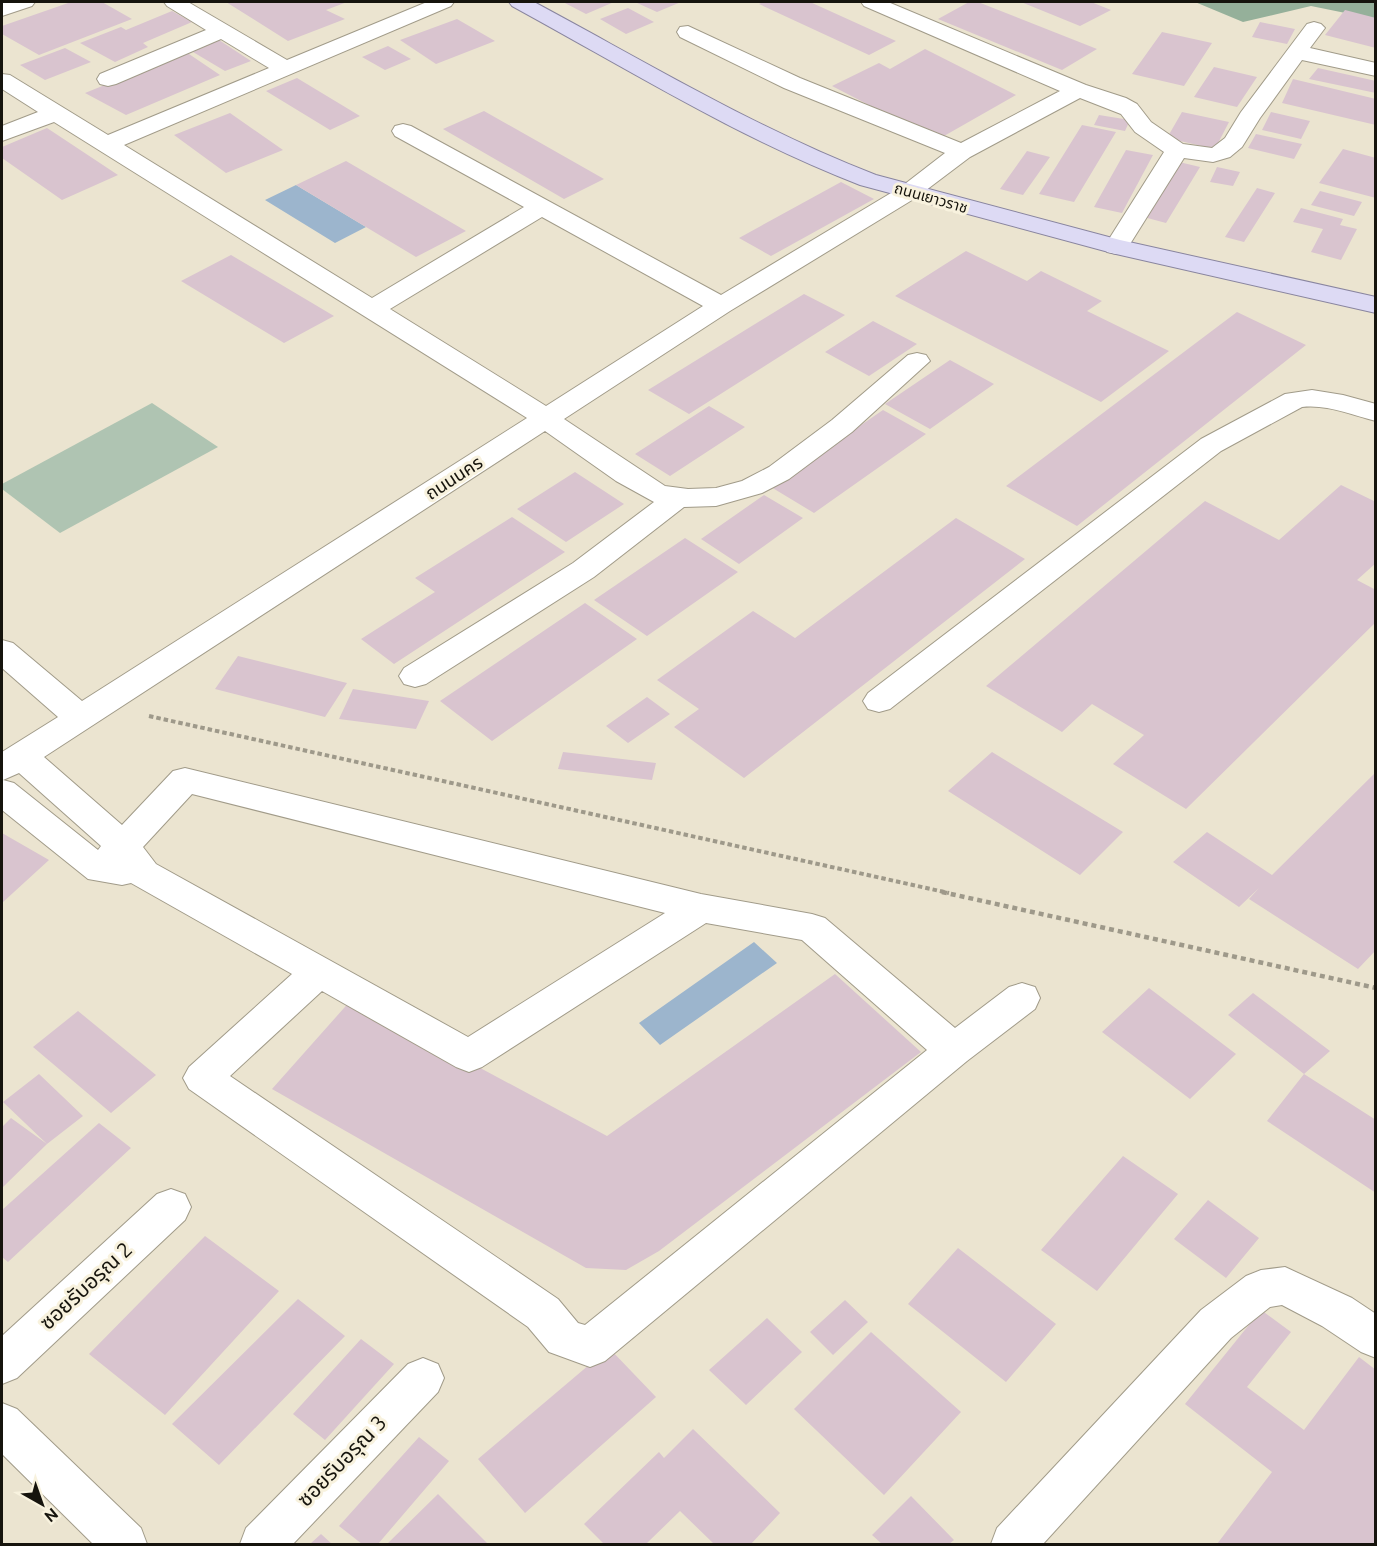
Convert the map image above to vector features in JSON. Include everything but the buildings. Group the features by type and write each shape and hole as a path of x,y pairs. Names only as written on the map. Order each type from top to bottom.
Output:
{"main road":[{"name":"ถนนเยาวราช","path":"519,2 792,148 858,176 909,192 1116,247 1376,305"}],"street":[{"path":"2,10 26,2"},
{"path":"174,2 284,68"},
{"path":"871,2 1078,90 1124,106 1143,127 1177,150 1213,155 1222,152 1234,142 1314,28"},
{"path":"107,144 433,3"},
{"path":"108,79 222,31"},
{"path":"688,32 792,83 962,152"},
{"path":"1297,52 1376,70"},
{"path":"2,80 53,114 107,144 372,309 546,419 626,475 658,494 678,497 716,497 752,487 779,473 842,426 917,361"},
{"name":"ถนนนคร","path":"11,762 721,306 909,192 962,152 1078,90"},
{"path":"2,134 53,114"},
{"path":"403,131 721,306"},
{"path":"1116,247 1177,150"},
{"path":"372,309 542,207"},
{"path":"879,701 1211,445 1295,400 1312,398 1343,403 1376,413"},
{"path":"416,676 610,553 678,497"},
{"path":"2,651 79,717"},
{"path":"11,762 122,845 144,874 469,1056 701,908"},
{"path":"100,870 185,780 701,908 812,928 954,1050"},
{"path":"2,792 100,870 144,874"},
{"path":"319,972 202,1078 543,1313 564,1338 590,1347 954,1050 1022,998"},
{"name":"ซอยรับอรุณ 2","path":"2,1364 171,1207"},
{"path":"1013,1545 1216,1324 1261,1289 1285,1286 1337,1312 1376,1338"},
{"name":"ซอยรับอรุณ 3","path":"262,1545 423,1378"},
{"path":"2,1424 125,1545"}],"path":[{"path":"139,714 1376,988"}],"green space":[{"path":"1195,2 1375,2 1375,19 1311,6 1243,22"},
{"path":"152,403 218,447 60,533 2,489 2,484"}],"water":[{"path":"296,185 366,227 335,243 265,200"},
{"path":"754,942 777,963 660,1045 639,1023"}]}
